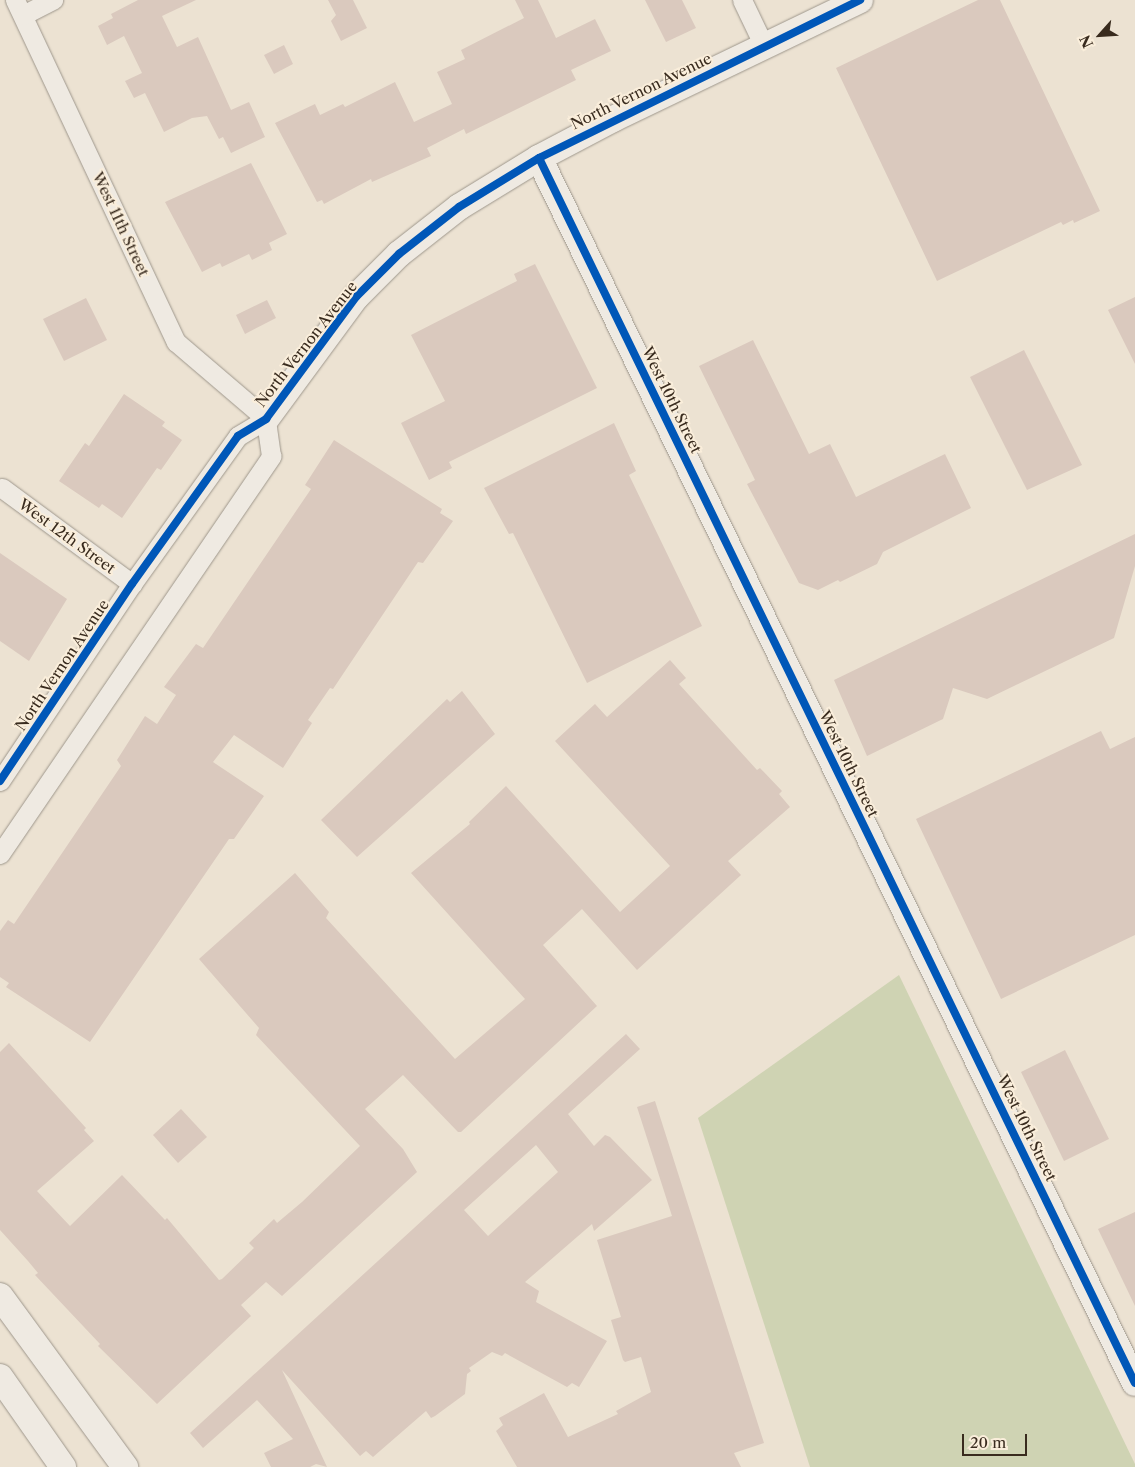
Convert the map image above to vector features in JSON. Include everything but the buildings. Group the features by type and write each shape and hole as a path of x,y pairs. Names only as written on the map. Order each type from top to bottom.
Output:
{"street":[{"path":"19,7 53,0"},
{"path":"742,0 764,46"},
{"name":"North Vernon Avenue","path":"0,781 132,584 239,434 266,419 356,298 399,254 459,207 539,158 860,0"},
{"name":"West 11th Street","path":"19,7 176,342 266,419"},
{"name":"West 10th Street","path":"539,158 1135,1382"},
{"name":"North Vernon Avenue","path":"0,854 271,456 266,419"},
{"name":"West 12th Street","path":"2,488 132,584"},
{"path":"0,1296 125,1467"},
{"path":"0,1377 63,1467"}],"green space":[{"path":"899,975 1135,1467 810,1467 698,1118"}],"cycle path":[{"path":"0,781 132,584 238,436 266,419 356,297 399,254 459,207 539,158 860,0"},
{"path":"539,158 1135,1383"}]}
